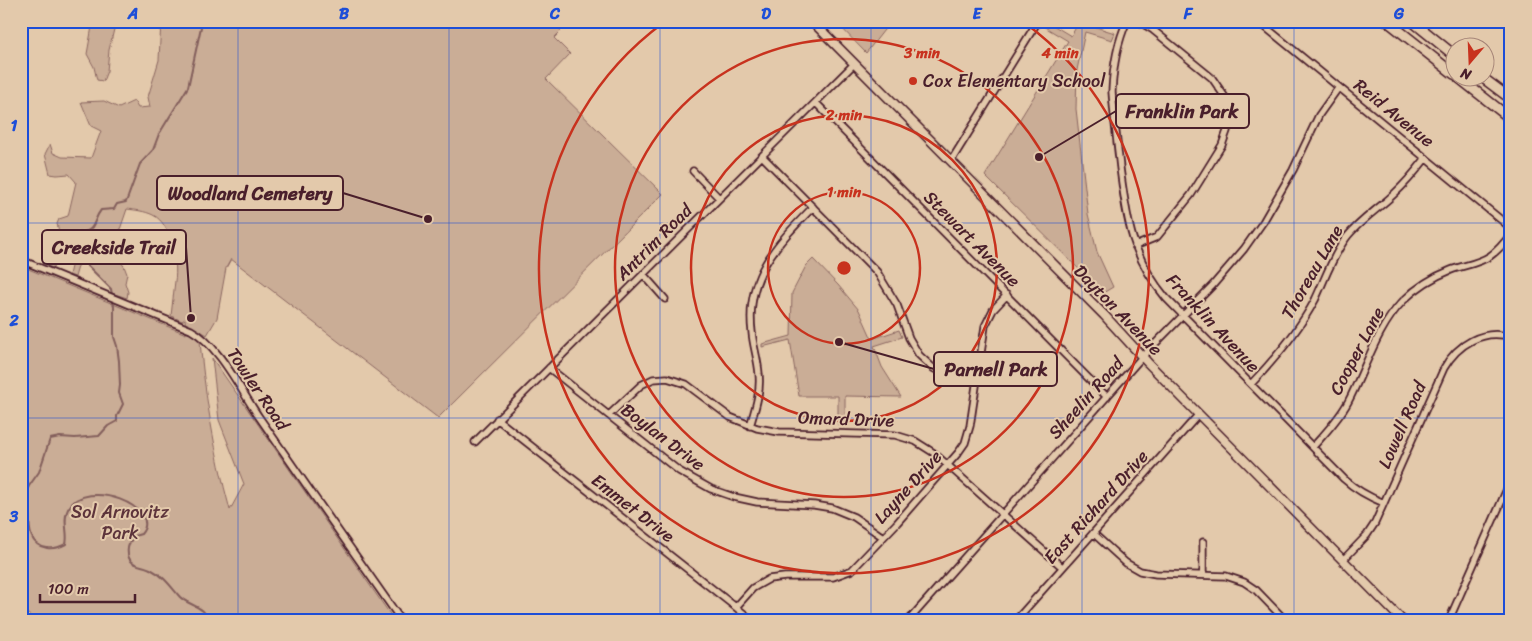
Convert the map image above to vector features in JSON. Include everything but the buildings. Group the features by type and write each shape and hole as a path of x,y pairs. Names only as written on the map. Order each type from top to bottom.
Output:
{"main road":[{"name":"Dayton Avenue","path":"812,21 1104,315 1142,357 1402,620"},
{"path":"1387,21 1444,66"},
{"path":"1412,21 1444,47"},
{"path":"1494,86 1511,99"},
{"path":"1472,88 1511,119"}],"street":[{"path":"951,161 1038,21"},
{"name":"Franklin Avenue","path":"1127,21 1119,43 1114,71 1112,92 1115,124 1126,212 1135,246 1154,282 1183,316 1353,487 1384,503"},
{"path":"1135,246 1158,236 1191,195 1222,145 1227,131 1229,116 1225,97 1212,78 1153,30 1138,21"},
{"name":"Reid Avenue","path":"1258,21 1511,228"},
{"name":"Antrim Road","path":"474,442 854,64"},
{"name":"Sheelin Road","path":"909,620 1142,357 1213,285 1254,235 1293,170 1319,115 1339,87"},
{"name":"Stewart Avenue","path":"816,103 1107,397"},
{"path":"1115,124 1140,120"},
{"path":"762,156 870,264 883,280 897,305 909,338 919,355 933,368 944,374 976,382"},
{"name":"Thoreau Lane","path":"1251,384 1299,328 1346,238 1362,220 1393,195 1426,158"},
{"path":"693,171 720,198"},
{"path":"750,426 760,383 751,324 755,287 763,267 775,248 814,207"},
{"name":"Cooper Lane","path":"1313,447 1335,422 1347,404 1379,335 1399,306 1414,291 1431,279 1490,256 1499,249 1511,234"},
{"name":"Towler Road","path":"21,260 191,330 207,342 401,620"},
{"path":"642,274 665,299"},
{"name":"Layne Drive","path":"736,607 753,588 769,579 785,577 825,578 845,573 858,565 947,465 960,450 968,436 985,326 993,310 1007,295"},
{"name":"Lowell Road","path":"1343,560 1367,535 1375,523 1444,368 1452,356 1460,348 1477,338 1497,334 1511,337"},
{"name":"Boylan Drive","path":"549,368 679,471 711,489 757,502 814,505 832,508 854,518 883,537"},
{"name":"Omard Drive","path":"609,415 641,385 653,380 667,378 686,384 730,417 750,426 779,432 895,435 921,444 1062,567"},
{"name":"East Richard Drive","path":"1016,620 1198,414"},
{"name":"Emmet Drive","path":"497,419 752,620"},
{"path":"1449,620 1511,480"},
{"path":"1092,534 1126,563 1140,571 1156,574 1226,576 1244,582 1256,590 1282,619"},
{"path":"1203,542 1203,575"}],"green space":[{"path":"93,21 116,21 109,50 107,71 103,81 97,80 94,67 87,54"},
{"name":"Sol Arnovitz Park","path":"161,21 551,21 561,31 554,38 570,54 546,79 663,194 438,418 231,259 226,268 217,318 207,335 199,330 210,421 230,510 244,484 219,420 212,358 394,620 35,620 21,608 21,266 186,334 185,319 182,321 171,316 176,273 172,245 165,227 153,215 127,209 115,244 119,260 127,274 125,283 128,292 127,298 112,293 108,285 83,262 79,263 75,277 69,275 73,258 65,258 64,245 60,242 53,268 42,264 54,252 59,232 57,224 59,219 68,216 76,182 69,174 50,174 45,154 50,144 53,153 62,157 91,158 101,131 91,126 81,102 104,101 119,108 134,101 138,108 150,107 148,97 159,60"},
{"path":"835,21 891,21 866,53"},
{"path":"1046,21 1071,36 1079,22 1115,33 1112,40 1085,32 1077,70 1076,109 1088,214 1097,252 1113,287 1103,293 985,176 1068,41 1043,26"},
{"path":"813,259 859,310 872,339 899,330 902,337 874,346 882,367 901,397 845,396 845,426 838,425 838,396 799,396 790,340 762,347 762,344 791,336 792,293 806,266"}],"waterway":[{"path":"200,21 201,27 188,87 159,134 153,150 140,164 126,202 117,204 114,209 101,210 91,228 79,233 76,238 83,261 111,289 114,307 114,337 119,361 119,393 123,404 117,416 117,421 108,426 99,436 50,439 39,472 25,494 29,504 29,524 32,537 40,546 47,548 56,548 66,544 66,513 77,500 90,495 105,496 120,499 133,506 142,514 145,524 141,534 134,536 129,543 128,552 131,561 149,568 160,575 180,597 203,611 210,620"}],"place":[{"name":"Cox Elementary School","path":"913,81"},
{"name":"Franklin Park","path":"1039,157"},
{"name":"Woodland Cemetery","path":"428,219"},
{"name":"Creekside Trail","path":"191,318"},
{"name":"Parnell Park","path":"839,342"}]}
